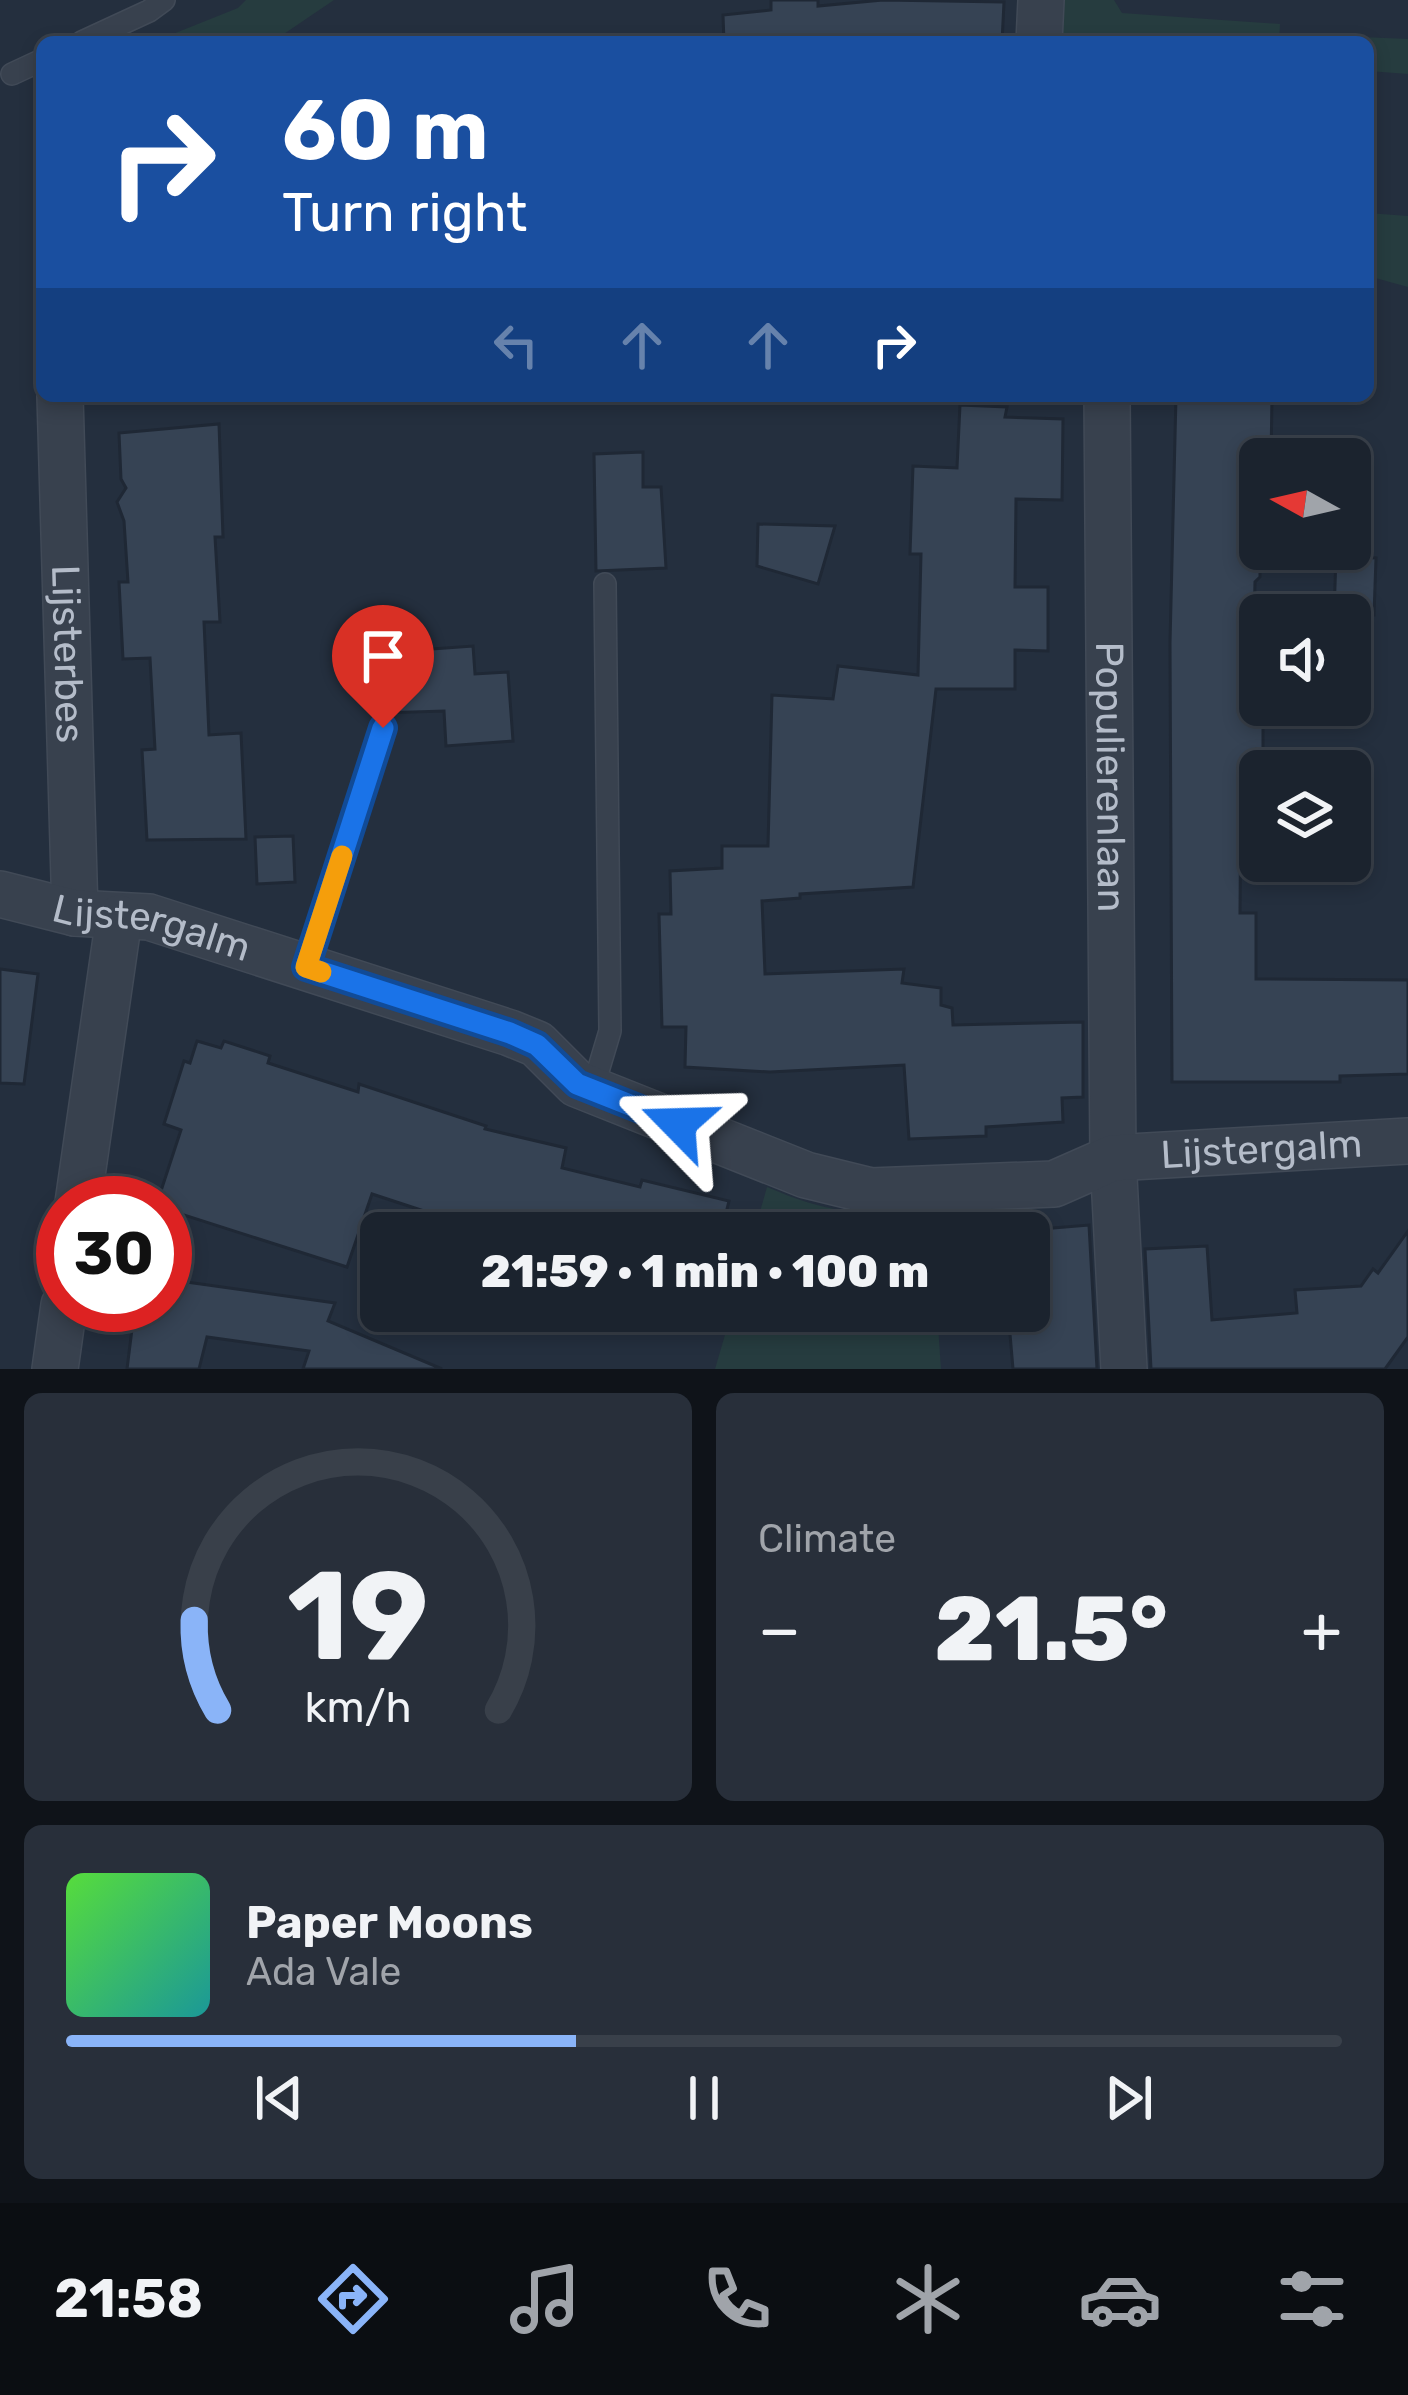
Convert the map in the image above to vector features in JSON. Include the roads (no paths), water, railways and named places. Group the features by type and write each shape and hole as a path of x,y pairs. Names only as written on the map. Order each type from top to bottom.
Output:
{"street":[{"path":"1039,36 1041,0"},
{"name":"Lijsterbes","path":"60,402 97,915 81,1176"},
{"name":"Populierenlaan","path":"1107,402 1113,1158"},
{"name":"Lijstergalm","path":"0,894 97,915 149,917 510,1033 537,1045 577,1084 592,1091 820,1180 871,1191 1054,1184 1113,1158 1408,1141"},
{"name":"Lijstergalm","path":"1113,1158 1124,1369"},
{"path":"55,1369 60,1332"}],"lane":[{"path":"95,36 164,0"},
{"path":"12,74 36,63"},
{"path":"592,1091 610,1031 605,584"},
{"path":"306,967 383,728"}]}
